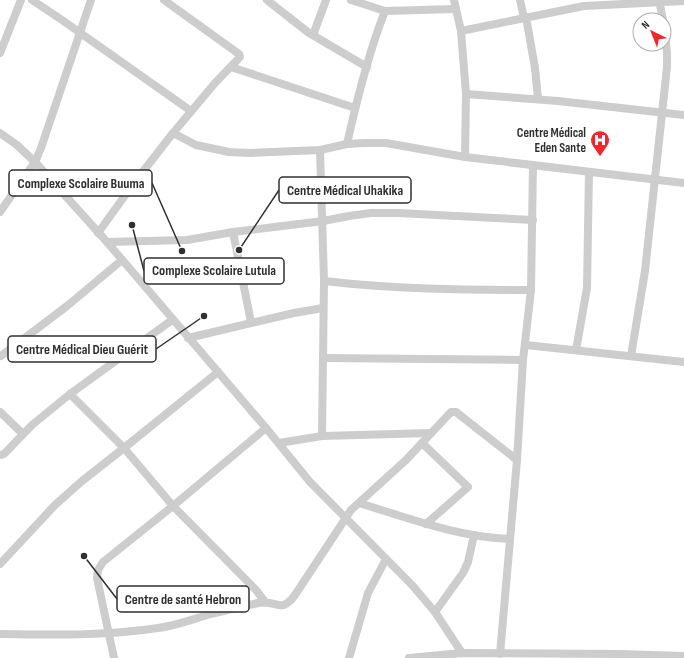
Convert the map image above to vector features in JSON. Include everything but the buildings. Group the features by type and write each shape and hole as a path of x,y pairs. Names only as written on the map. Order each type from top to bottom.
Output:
{"street":[{"path":"0,52 21,0"},
{"path":"32,0 80,32 191,111"},
{"path":"0,212 35,162 47,132 91,0"},
{"path":"98,234 134,183 173,132 215,83 240,57 239,54 207,30 164,0"},
{"path":"267,0 313,35 367,67"},
{"path":"313,35 326,0"},
{"path":"351,0 385,10 456,9"},
{"path":"454,0 460,31 466,94 465,157"},
{"path":"520,0 535,68 538,99"},
{"path":"460,31 584,6 659,1 684,1"},
{"path":"659,1 661,12"},
{"path":"347,144 374,38 385,10"},
{"path":"631,356 645,271 667,52"},
{"path":"231,67 355,108"},
{"path":"466,94 538,99 684,115"},
{"path":"173,132 196,145 229,152 250,153 320,150 364,142 386,144 465,157 684,184"},
{"path":"0,133 17,145 35,162 98,234 107,242 172,320 279,443 310,482 412,585 435,612 462,653"},
{"path":"320,150 324,281 322,436"},
{"path":"500,654 531,290 533,165"},
{"path":"576,350 587,288 589,172"},
{"path":"107,242 187,240 233,232 323,221 372,213 533,220"},
{"path":"233,232 251,322"},
{"path":"1,356 68,306 122,260"},
{"path":"324,281 358,285 424,289 531,290"},
{"path":"188,338 294,312 323,308"},
{"path":"0,454 4,454 23,434 70,394 172,320"},
{"path":"526,345 684,362"},
{"path":"323,358 524,360"},
{"path":"2,558 60,500 82,481 218,372"},
{"path":"70,394 124,448 173,506 256,590 265,602"},
{"path":"0,412 23,434"},
{"path":"0,634 109,634 159,628 265,602 282,606 289,604 351,510 406,460 451,412 456,412 517,460"},
{"path":"114,658 97,578 98,570 103,562 266,428"},
{"path":"279,443 322,436 431,433"},
{"path":"422,443 468,487 426,524"},
{"path":"359,503 454,532 510,539"},
{"path":"435,612 463,573 468,562 474,535"},
{"path":"349,658 368,593 386,559"},
{"path":"409,658 462,653 684,656"}],"place":[{"name":"Centre Médical Eden Sante","path":"600,157"},
{"name":"Complexe Scolaire Lutula","path":"132,225"},
{"name":"Centre Médical Uhakika","path":"239,250"},
{"name":"Complexe Scolaire Buuma","path":"182,251"},
{"name":"Centre Médical Dieu Guérit","path":"204,316"},
{"name":"Centre de santé Hebron","path":"84,556"}]}
